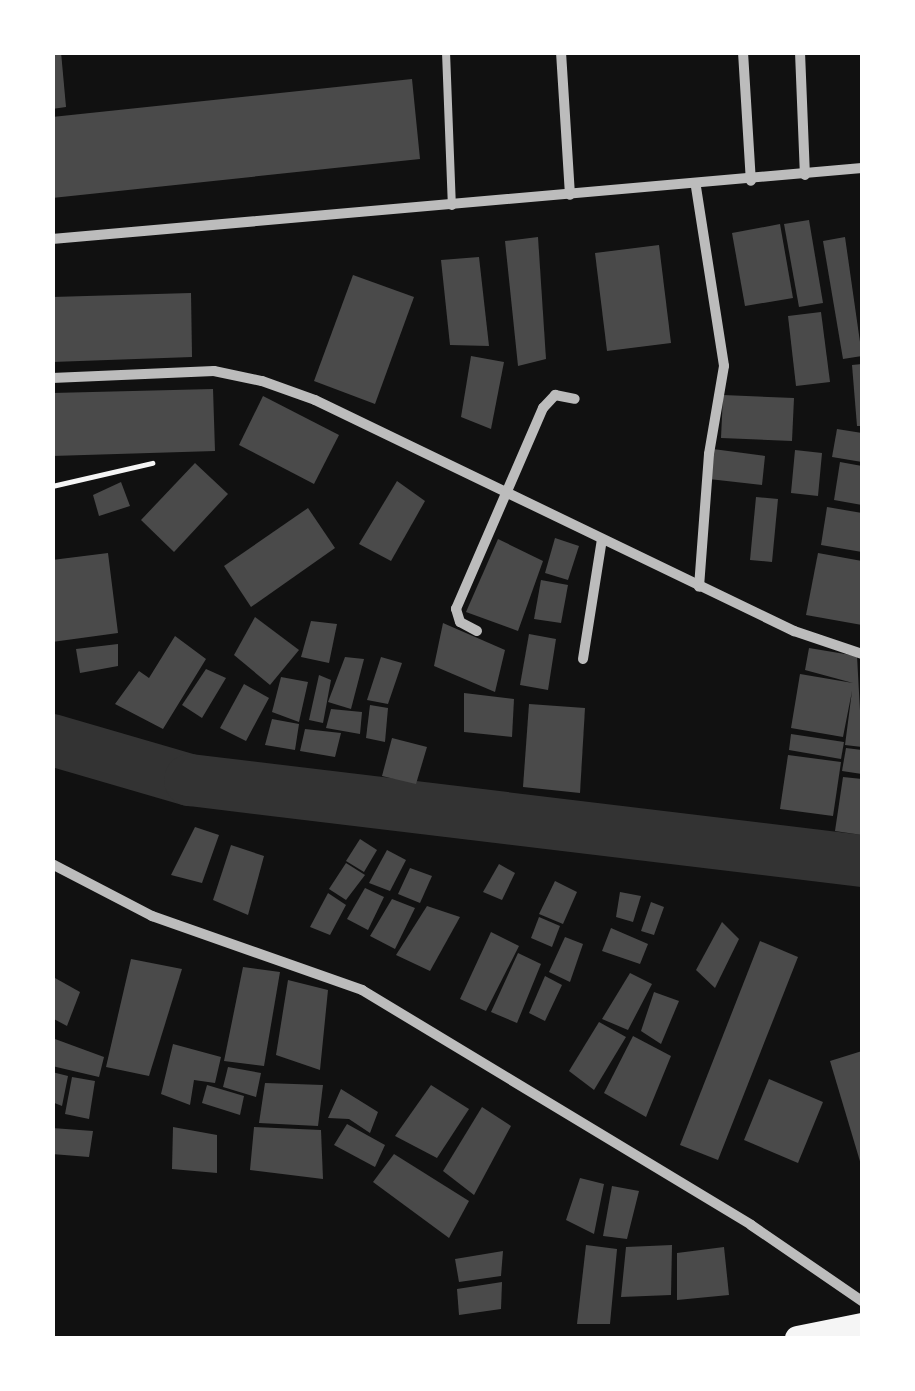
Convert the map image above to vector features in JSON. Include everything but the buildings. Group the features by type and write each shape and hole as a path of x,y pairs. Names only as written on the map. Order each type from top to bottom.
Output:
{"highway":[{"path":"798,1338 862,1325"}],"street":[{"path":"561,52 570,195"},
{"path":"743,52 751,181"},
{"path":"800,52 805,175"},
{"path":"52,239 696,187 862,168"},
{"path":"696,187 724,366 709,454 699,587"},
{"path":"52,378 240,374 315,400 699,587 862,654"},
{"path":"478,631 460,622 456,609 550,398 575,399"},
{"path":"582,659 602,540"},
{"path":"52,864 152,916 362,990 752,1225 862,1302"}],"lane":[{"path":"446,52 452,206"}],"path":[{"path":"52,486 152,463"}],"waterway":[{"path":"52,740 190,780 862,861"}]}
